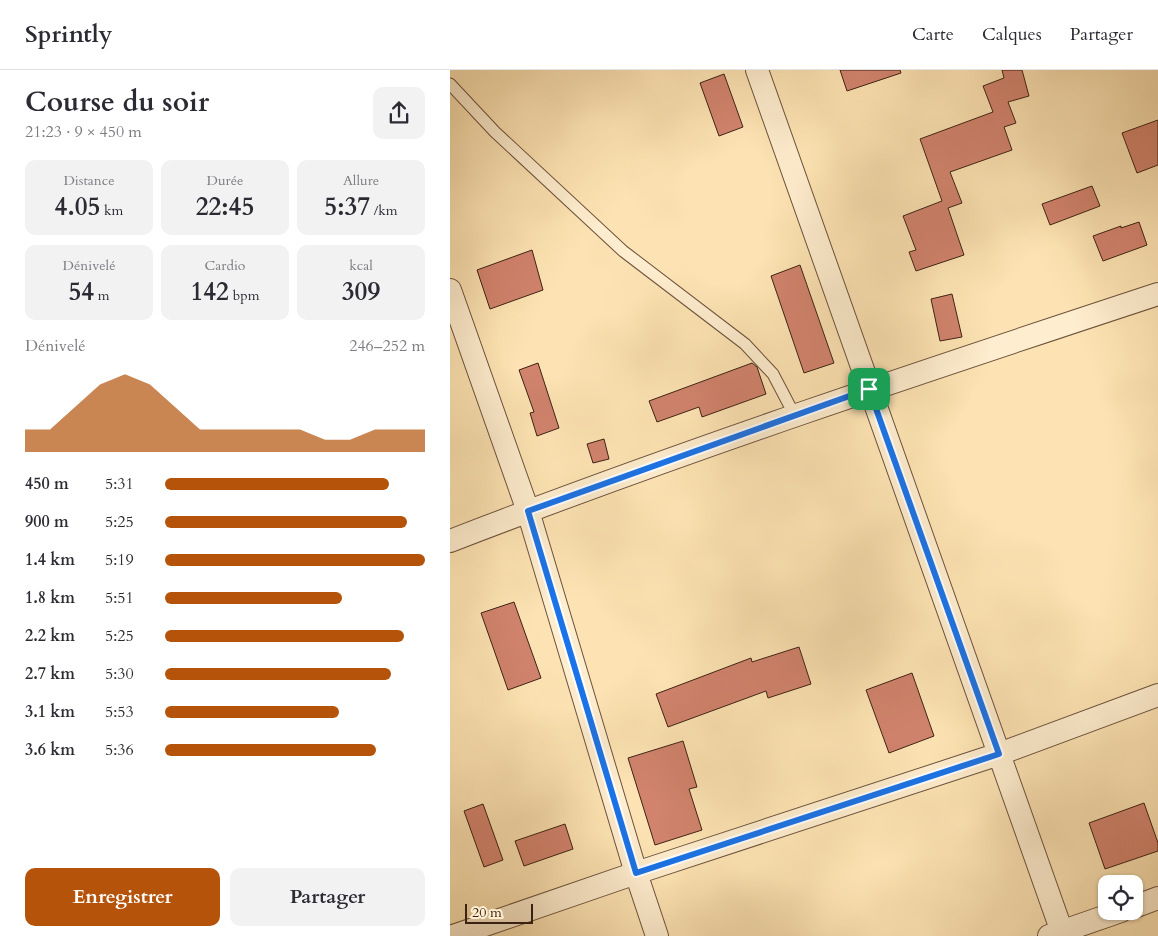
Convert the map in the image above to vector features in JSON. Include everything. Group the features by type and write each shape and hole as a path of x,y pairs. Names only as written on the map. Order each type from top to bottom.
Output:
{"street":[{"path":"757,70 999,754 1055,934 1098,919"},
{"path":"450,290 528,511 636,873 657,936"},
{"path":"450,541 528,511 869,389 1158,294"},
{"path":"453,936 636,873 999,754 1158,695"},
{"path":"1143,904 1158,898"}],"lane":[{"path":"450,84 494,132 623,251 745,344 773,374 795,416"}],"building":[{"path":"840,70 900,70 901,73 847,91"},
{"path":"1002,70 1022,70 1029,96 1008,102 1016,123 1004,127 1012,150 950,172 962,203 948,208 964,255 916,271 909,252 916,250 903,216 942,201 920,139 993,112 983,86 1004,78"},
{"path":"724,74 743,127 719,136 700,83"},
{"path":"1158,120 1158,165 1137,173 1122,133"},
{"path":"1092,186 1100,206 1050,225 1042,204"},
{"path":"1139,222 1147,245 1103,261 1093,236"},
{"path":"532,250 543,290 490,309 477,270"},
{"path":"800,265 834,363 804,373 771,276"},
{"path":"952,294 962,337 940,341 931,299"},
{"path":"538,363 559,428 537,436 530,413 534,412 519,370"},
{"path":"752,363 757,367 766,394 702,417 699,407 657,422 649,401"},
{"path":"604,439 609,459 593,463 587,444"},
{"path":"514,602 541,678 508,690 481,613"},
{"path":"799,647 811,684 768,698 766,691 668,727 656,694 751,658 752,662"},
{"path":"912,673 934,736 889,753 866,690"},
{"path":"683,741 697,787 689,789 702,830 655,845 628,758"},
{"path":"1144,803 1158,843 1158,851 1105,869 1089,823"},
{"path":"483,804 503,860 484,867 464,811"},
{"path":"565,824 573,849 524,866 515,841"}],"route":[{"path":"869,389 999,754 636,873 528,511 869,389"}]}
